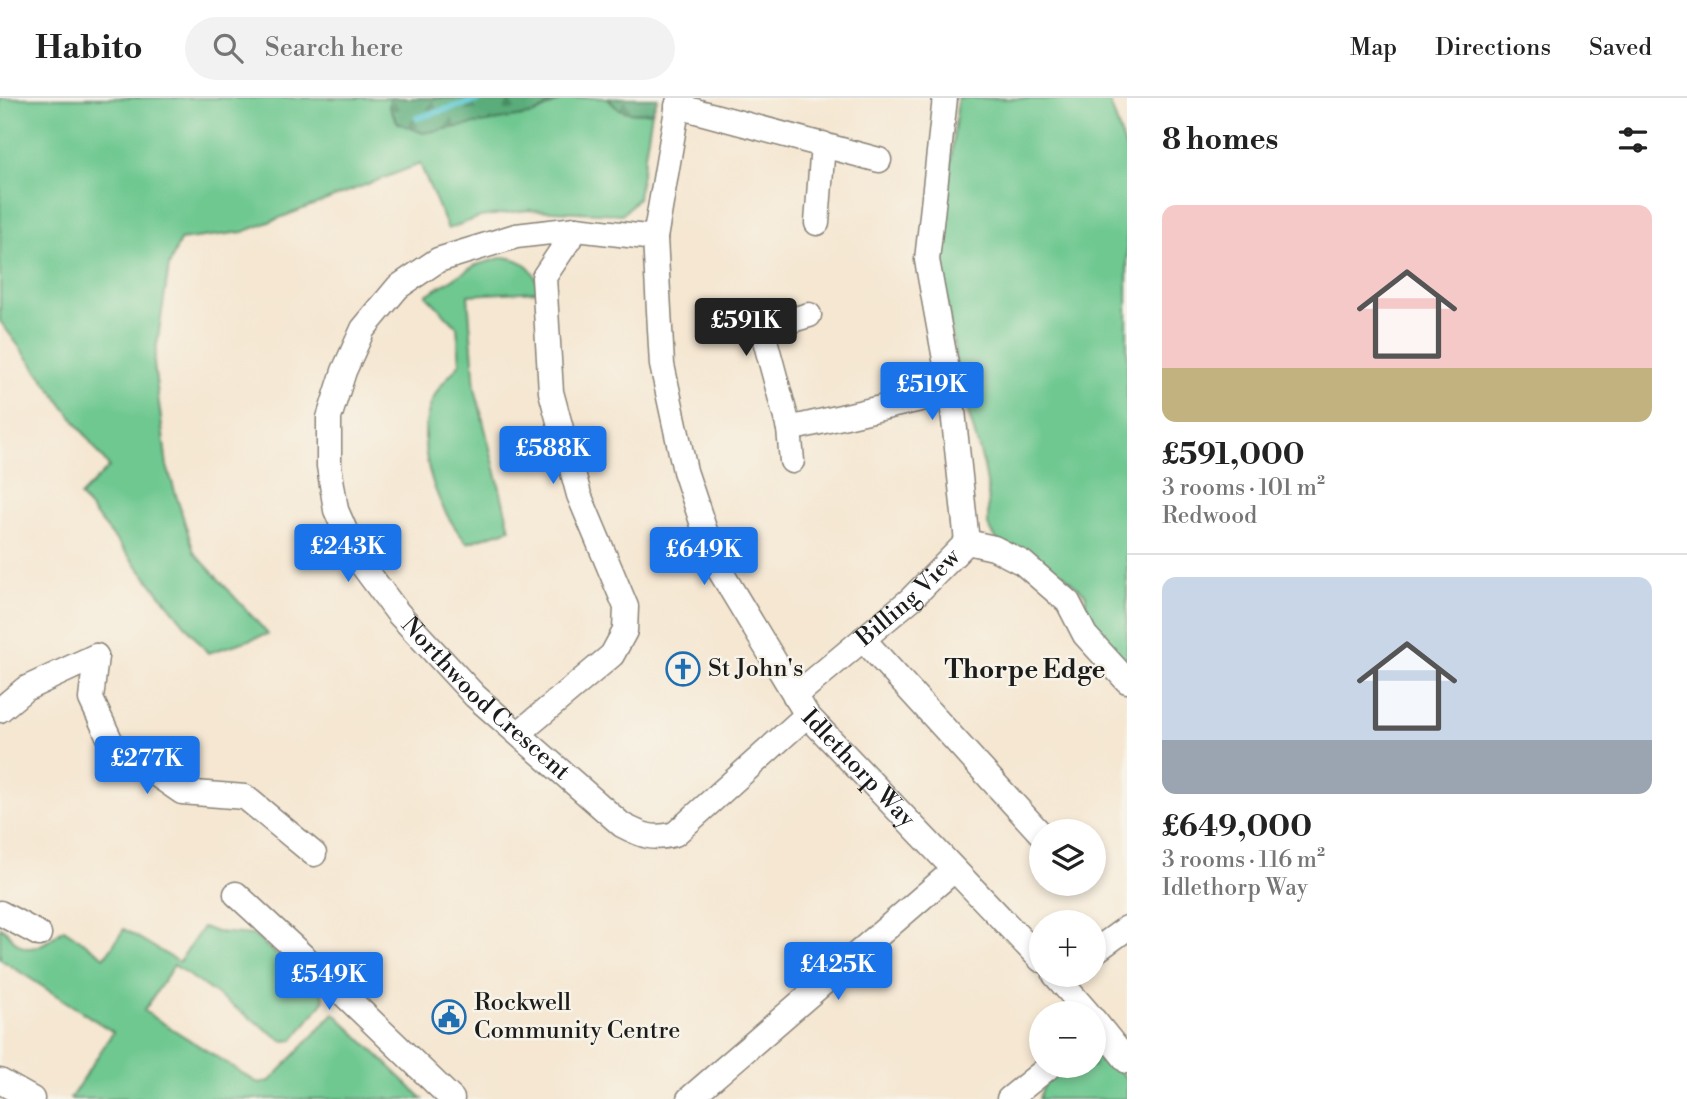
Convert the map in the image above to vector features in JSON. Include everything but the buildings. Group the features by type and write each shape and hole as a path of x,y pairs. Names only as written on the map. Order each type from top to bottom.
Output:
{"street":[{"name":"Billing View","path":"801,705 863,639 911,599 967,542 951,391 926,260 944,98"},
{"path":"678,102 879,160"},
{"name":"Idlethorp Way","path":"678,102 655,238 663,365 685,471 716,564 801,705 1029,947"},
{"path":"817,223 823,144"},
{"path":"519,733 611,655 625,631 626,607 579,495 551,392 544,277 576,229"},
{"name":"Northwood Crescent","path":"655,238 576,229 516,236 439,260 398,287 363,329 344,371 329,418 328,466 336,510 357,558 398,612 475,696 622,825 640,834 659,838 675,834 801,705"},
{"path":"792,461 789,429 762,329 809,314"},
{"path":"789,429 951,391"},
{"path":"967,542 994,548 1032,570 1068,602 1085,635 1127,681"},
{"path":"863,639 921,717 1029,822"},
{"path":"0,710 25,689 96,656 91,699 112,744 182,792 245,797 314,854"},
{"path":"689,1099 954,870"},
{"path":"236,894 452,1099"},
{"path":"0,913 39,934"},
{"path":"1106,947 1123,939"},
{"name":"Idlethorp Way","path":"1066,987 1077,1001"},
{"name":"Idlethorp Way","path":"1106,1036 1127,1061"},
{"path":"1009,1099 1035,1078"},
{"path":"0,1080 32,1099"}],"green space":[{"path":"0,98 390,98 389,107 534,114 565,98 608,98 622,110 652,112 638,198 623,214 528,210 480,217 448,229 420,164 243,232 180,240 169,266 154,364 167,466 194,552 268,634 208,653 80,496 109,467 0,321"},
{"path":"390,98 565,98 534,114 423,133 398,123 389,107"},
{"path":"608,98 658,98 652,112 639,113 617,108"},
{"path":"958,98 1109,100 1127,152 1127,668 1084,618 1086,595 1063,574 1051,578 998,542 988,525 988,489 984,466 959,381 945,289 944,222"},
{"path":"504,257 524,263 533,272 538,291 468,295 475,388 510,529 467,543 445,510 429,471 425,431 429,411 438,389 460,363 457,327 426,295 476,265"},
{"path":"0,927 17,943 29,948 42,945 64,929 105,957 124,929 179,962 203,927 216,932 253,935 324,997 323,1002 293,1040 283,1041 174,965 144,1011 258,1083 270,1081 334,1013 423,1099 70,1099 113,1032 0,959"},
{"path":"1106,1056 1127,1079 1127,1099 1039,1099 1050,1078 1106,1078"}],"waterway":[{"path":"417,118 485,98"}],"place":[{"name":"St John's","path":"683,669"},
{"name":"Rockwell Community Centre","path":"449,1017"}],"district":[{"name":"Thorpe Edge","path":"1025,670"}]}
